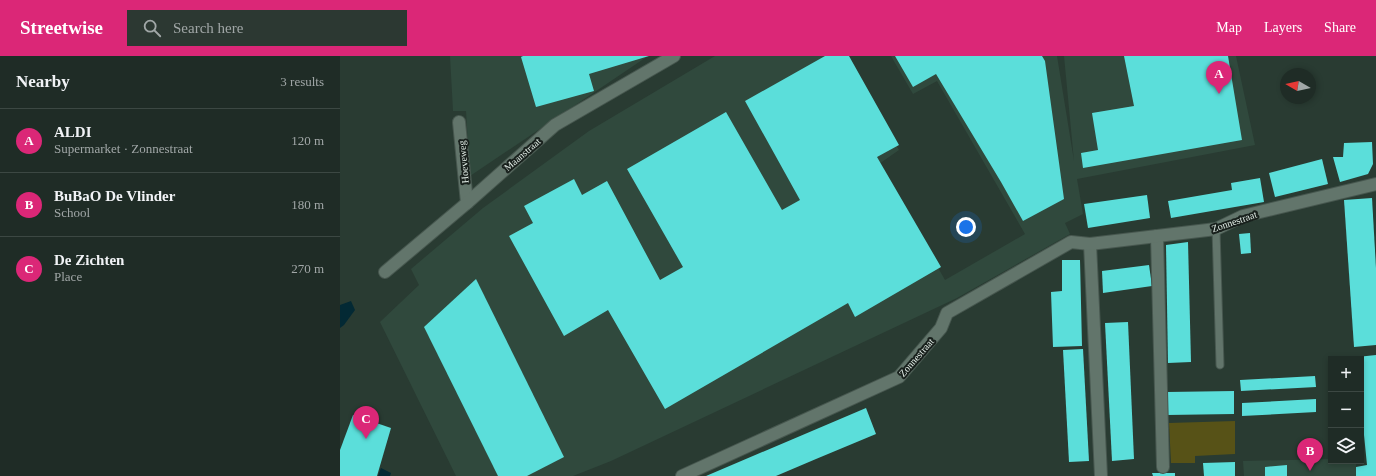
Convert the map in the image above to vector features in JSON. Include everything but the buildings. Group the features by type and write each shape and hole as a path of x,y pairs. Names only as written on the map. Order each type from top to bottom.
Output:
{"street":[{"name":"Maanstraat","path":"385,272 467,203 555,125 674,56"},
{"name":"Hoeveweg","path":"460,122 467,203"},
{"name":"Zonnestraat","path":"682,476 899,377 941,328 947,313 1071,242 1090,244 1216,229 1243,216 1376,184"},
{"path":"1157,236 1163,467"},
{"path":"1090,244 1101,476"}],"lane":[{"path":"1216,229 1220,366"}],"shaded area":[{"path":"450,56 648,56 470,176 466,111 453,111"},
{"path":"715,56 845,56 899,150 879,164 945,280 1025,234 937,81 913,94 891,56 1057,56 1074,161 1064,56 1236,56 1255,145 1077,179 1083,214 1065,223 1070,234 957,298 611,461 573,476 456,476 380,322 419,285 411,269 483,208 589,131"},
{"path":"1235,421 1235,454 1195,456 1195,463 1171,463 1169,423"},
{"path":"1328,459 1328,464 1356,464 1356,467 1376,464 1376,476 1244,476 1243,461"}],"water":[{"path":"351,301 355,310 340,328 340,305"},
{"path":"381,468 391,473 390,476 378,476"}],"place":[{"name":"ALDI","path":"1219,94"},
{"name":"De Zichten","path":"366,439"},
{"name":"BuBaO De Vlinder","path":"1310,471"}]}
